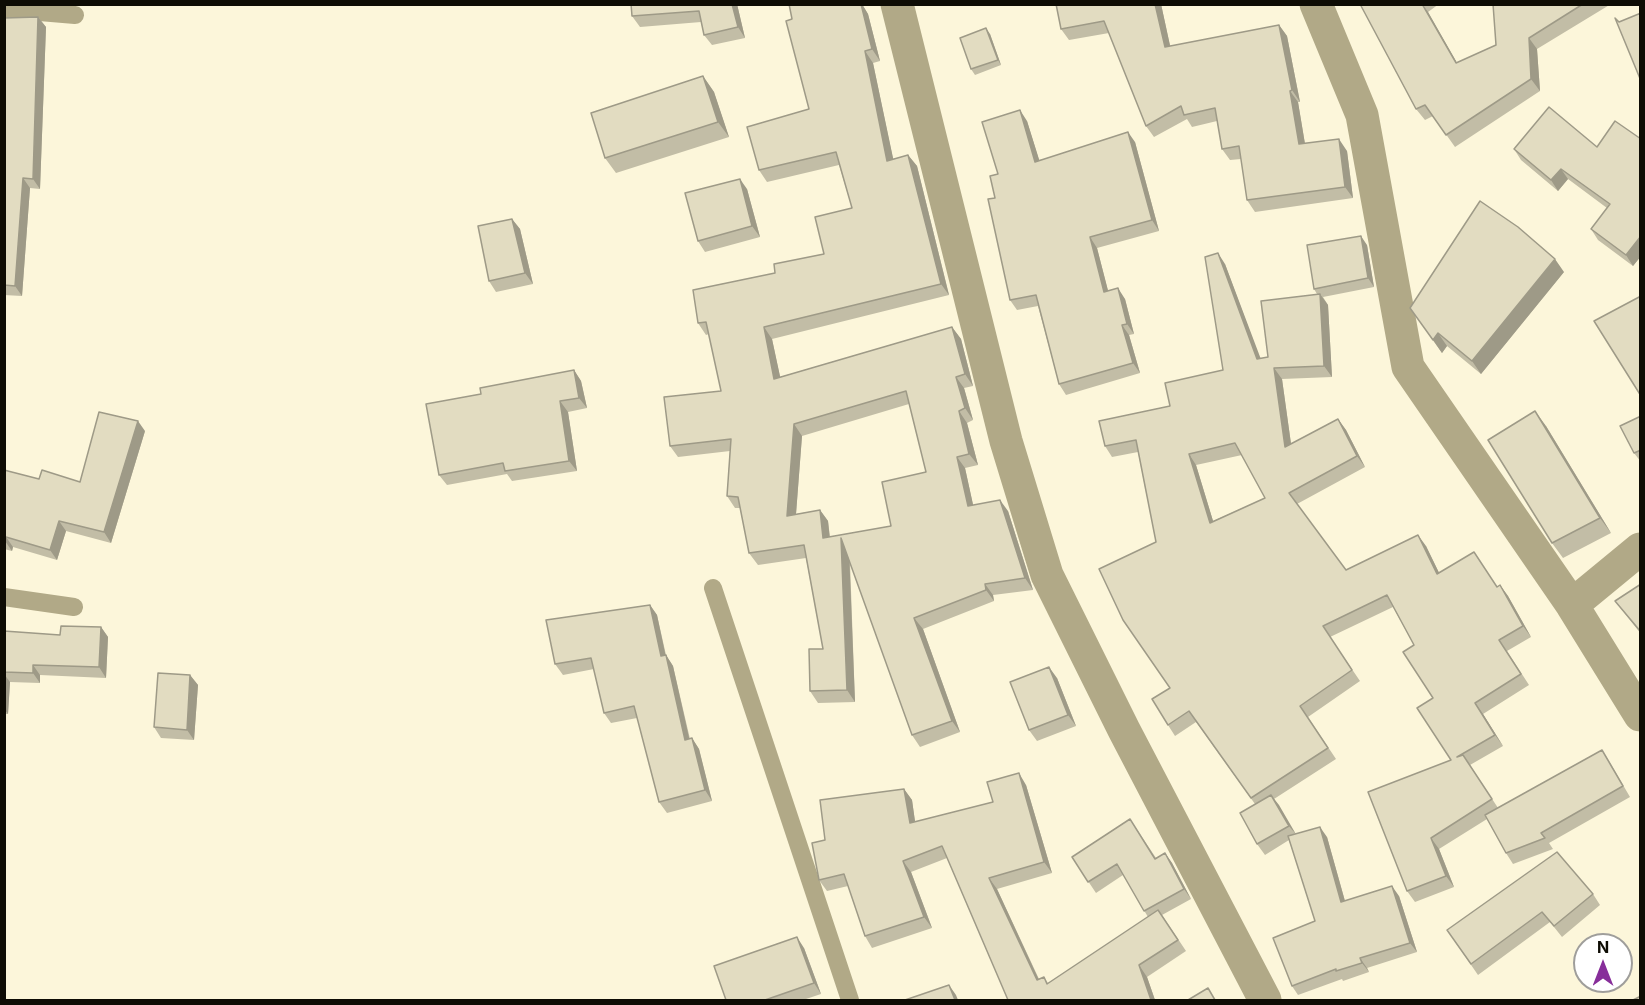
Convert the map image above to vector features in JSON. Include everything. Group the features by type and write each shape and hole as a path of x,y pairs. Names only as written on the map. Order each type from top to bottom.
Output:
{"street":[{"path":"897,4 1006,441 1047,576 1124,730 1265,1000"},
{"path":"1316,4 1362,115 1408,367 1572,605 1641,715"},
{"path":"1572,605 1641,549"}],"lane":[{"path":"4,9 75,15"},
{"path":"713,588 849,1000"},
{"path":"4,597 75,607"}],"building":[{"path":"631,4 732,4 738,27 704,35 699,11 632,16"},
{"path":"789,4 861,4 872,49 865,51 887,161 908,155 941,284 764,327 774,379 952,327 965,374 956,377 965,408 959,411 969,454 957,457 968,506 1000,500 1025,578 985,584 986,590 914,618 952,721 912,735 841,538 847,690 810,691 809,649 823,649 804,545 749,553 738,497 727,496 731,439 670,446 664,397 721,391 706,322 698,323 693,290 775,273 774,264 824,254 815,217 852,208 836,152 759,170 747,127 809,109 786,21 792,19","holes":["906,391 926,472 882,482 891,526 823,538 820,510 787,516 794,424"]},
{"path":"1056,4 1155,4 1165,47 1279,25 1292,90 1290,91 1299,144 1339,139 1345,187 1247,200 1239,146 1222,149 1215,108 1184,115 1181,106 1146,126 1104,21 1061,29"},
{"path":"1360,4 1422,4 1456,63 1496,45 1493,4 1583,4 1529,38 1531,79 1446,135 1425,105 1416,109"},
{"path":"1641,13 1641,81 1615,18 1619,22"},
{"path":"38,17 33,179 23,178 15,286 4,285 4,18"},
{"path":"986,28 998,60 971,69 960,38"},
{"path":"703,76 718,122 605,158 591,113"},
{"path":"1549,107 1597,147 1615,121 1641,139 1641,236 1626,255 1591,229 1610,204 1561,169 1551,180 1514,149"},
{"path":"1020,110 1035,162 1128,132 1152,220 1090,237 1104,292 1118,288 1127,324 1122,325 1133,363 1059,384 1036,295 1010,300 988,199 995,198 990,176 998,174 982,122"},
{"path":"740,179 752,226 698,241 685,193"},
{"path":"1480,201 1518,227 1555,259 1472,361 1438,333 1433,340 1410,308"},
{"path":"512,219 525,273 489,281 478,226"},
{"path":"1361,236 1368,278 1314,289 1307,245"},
{"path":"1218,253 1257,359 1268,357 1261,301 1320,294 1324,366 1274,368 1285,447 1338,419 1357,456 1289,493 1346,570 1418,535 1437,574 1474,552 1497,587 1500,585 1523,626 1499,640 1521,674 1475,703 1495,735 1457,757 1463,755 1492,799 1431,838 1446,876 1407,891 1368,792 1451,760 1417,708 1433,698 1403,652 1414,645 1387,595 1323,626 1352,670 1300,706 1328,748 1251,798 1189,711 1168,725 1152,699 1170,688 1123,620 1099,569 1156,542 1136,440 1105,446 1099,421 1170,406 1165,383 1223,370 1205,257","holes":["1235,443 1265,498 1210,523 1189,454"]},
{"path":"1641,296 1641,396 1594,321"},
{"path":"574,370 579,398 560,401 569,461 505,471 503,463 439,475 426,404 481,394 480,388"},
{"path":"1535,411 1600,518 1552,543 1488,440"},
{"path":"99,412 138,421 104,532 59,521 50,550 6,537 4,541 4,470 39,479 42,470 80,482"},
{"path":"1641,416 1641,450 1634,453 1620,426"},
{"path":"1641,584 1641,632 1615,601"},
{"path":"650,605 661,656 666,655 685,740 692,738 705,790 659,802 634,706 604,713 591,658 555,664 546,620"},
{"path":"61,626 101,627 99,667 33,665 33,673 4,672 4,631 60,635"},
{"path":"1049,667 1068,715 1029,730 1010,682"},
{"path":"158,673 190,675 187,730 154,727"},
{"path":"1602,750 1623,786 1541,833 1545,838 1506,853 1485,815"},
{"path":"1019,773 1044,862 989,878 1037,980 1044,977 1047,984 1158,910 1178,940 1139,965 1151,1000 1008,1000 942,846 903,861 924,917 865,936 844,874 819,880 812,843 825,840 820,800 904,789 910,823 993,802 987,782"},
{"path":"1271,795 1289,826 1257,844 1240,813"},
{"path":"1130,819 1155,859 1165,853 1184,889 1144,911 1117,864 1088,882 1072,857"},
{"path":"1320,827 1341,902 1392,886 1410,943 1360,958 1362,963 1336,971 1336,969 1292,986 1273,938 1315,921 1288,836"},
{"path":"1557,852 1593,894 1554,926 1542,912 1471,964 1447,930"},
{"path":"797,937 814,983 765,1000 726,1000 714,966"},
{"path":"949,985 955,1000 905,1000"},
{"path":"1208,988 1215,1000 1188,1000"}]}
